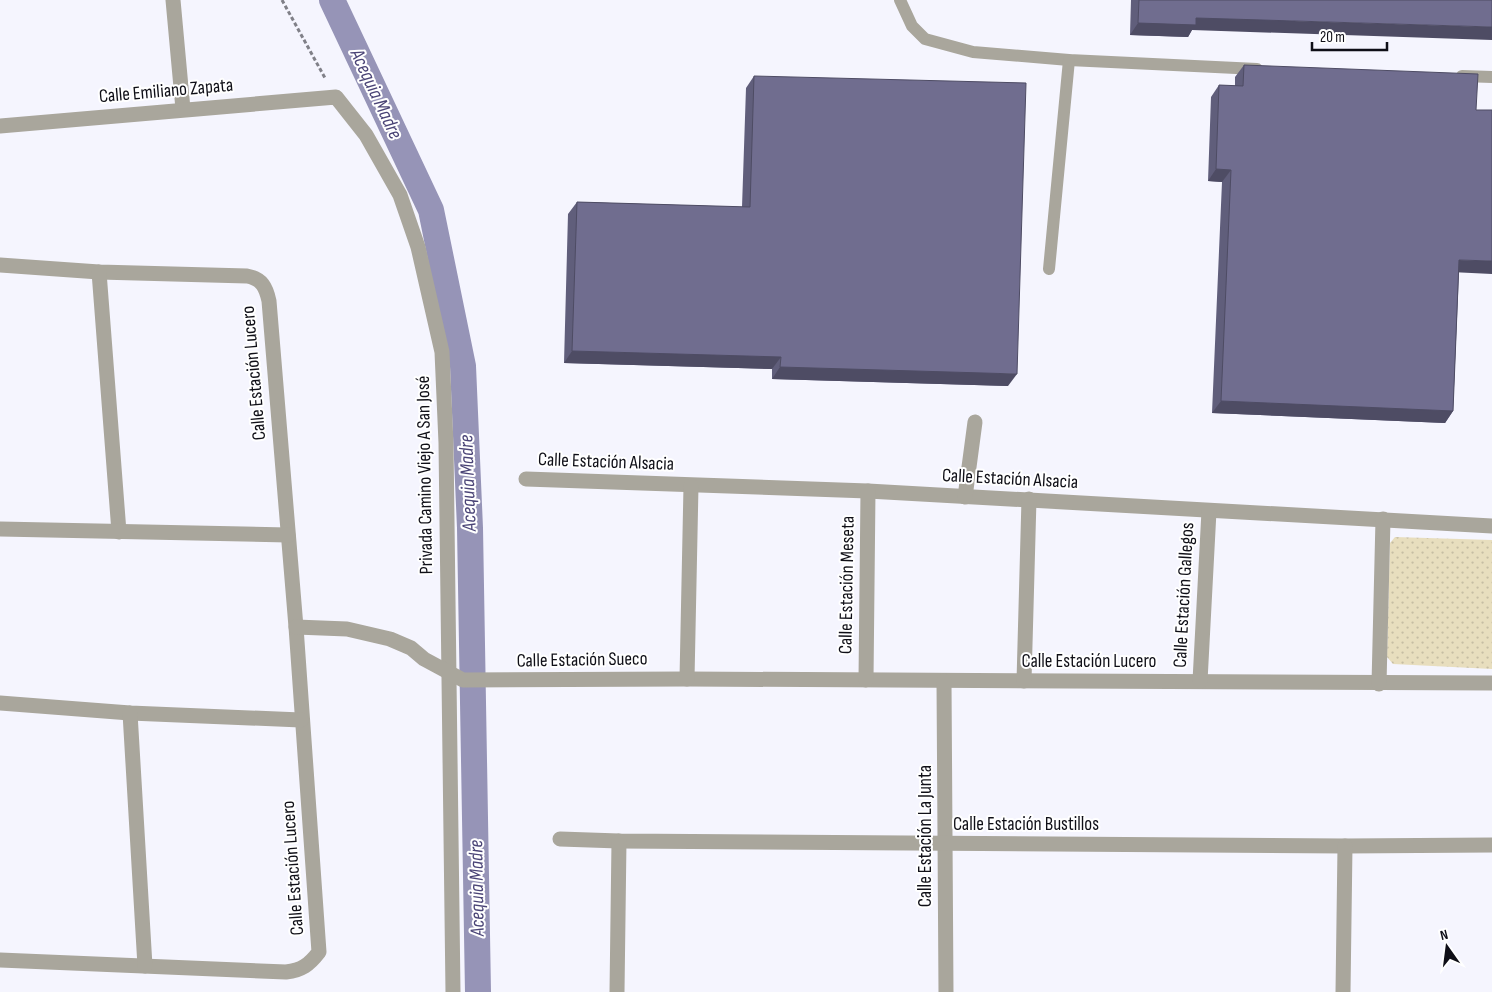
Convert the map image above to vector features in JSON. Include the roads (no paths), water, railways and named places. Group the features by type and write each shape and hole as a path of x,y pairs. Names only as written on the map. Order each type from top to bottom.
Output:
{"street":[{"path":"173,0 183,109"},
{"name":"Calle Emiliano Zapata","path":"0,126 336,97"},
{"name":"Privada Camino Viejo A San José","path":"336,97 366,135 400,194 420,256 442,352 446,443 453,990"},
{"name":"Calle Estación Lucero","path":"0,265 99,272 247,276 257,278 265,286 269,301 296,627 319,952 310,964 298,970 286,972 0,960"},
{"path":"99,272 119,532"},
{"path":"965,496 975,422"},
{"name":"Calle Estación Alsacia","path":"526,479 868,491 1492,526"},
{"path":"687,679 691,486"},
{"name":"Calle Estación Meseta","path":"866,680 868,491"},
{"path":"1024,681 1029,499"},
{"name":"Calle Estación Gallegos","path":"1200,682 1209,511"},
{"path":"1379,684 1383,519"},
{"path":"0,528 288,535"},
{"name":"Calle Estación Sueco","path":"296,627 347,628 390,639 411,648 448,674 463,680 687,679"},
{"name":"Calle Estación Lucero","path":"687,679 1379,684 1492,683"},
{"name":"Calle Estación La Junta","path":"944,680 946,992"},
{"path":"0,703 130,713 302,720"},
{"path":"130,713 145,966"},
{"name":"Calle Estación Bustillos","path":"560,839 1345,846 1492,844"},
{"path":"617,992 618,841"},
{"path":"1343,992 1345,846"}],"lane":[{"path":"900,0 912,26 925,39 973,52 1069,60 1274,70"},
{"path":"1050,269 1069,60"},
{"path":"1452,76 1492,77"}],"waterway":[{"name":"Acequia Madre","path":"332,0 431,210 463,366 470,528 478,992"}]}
